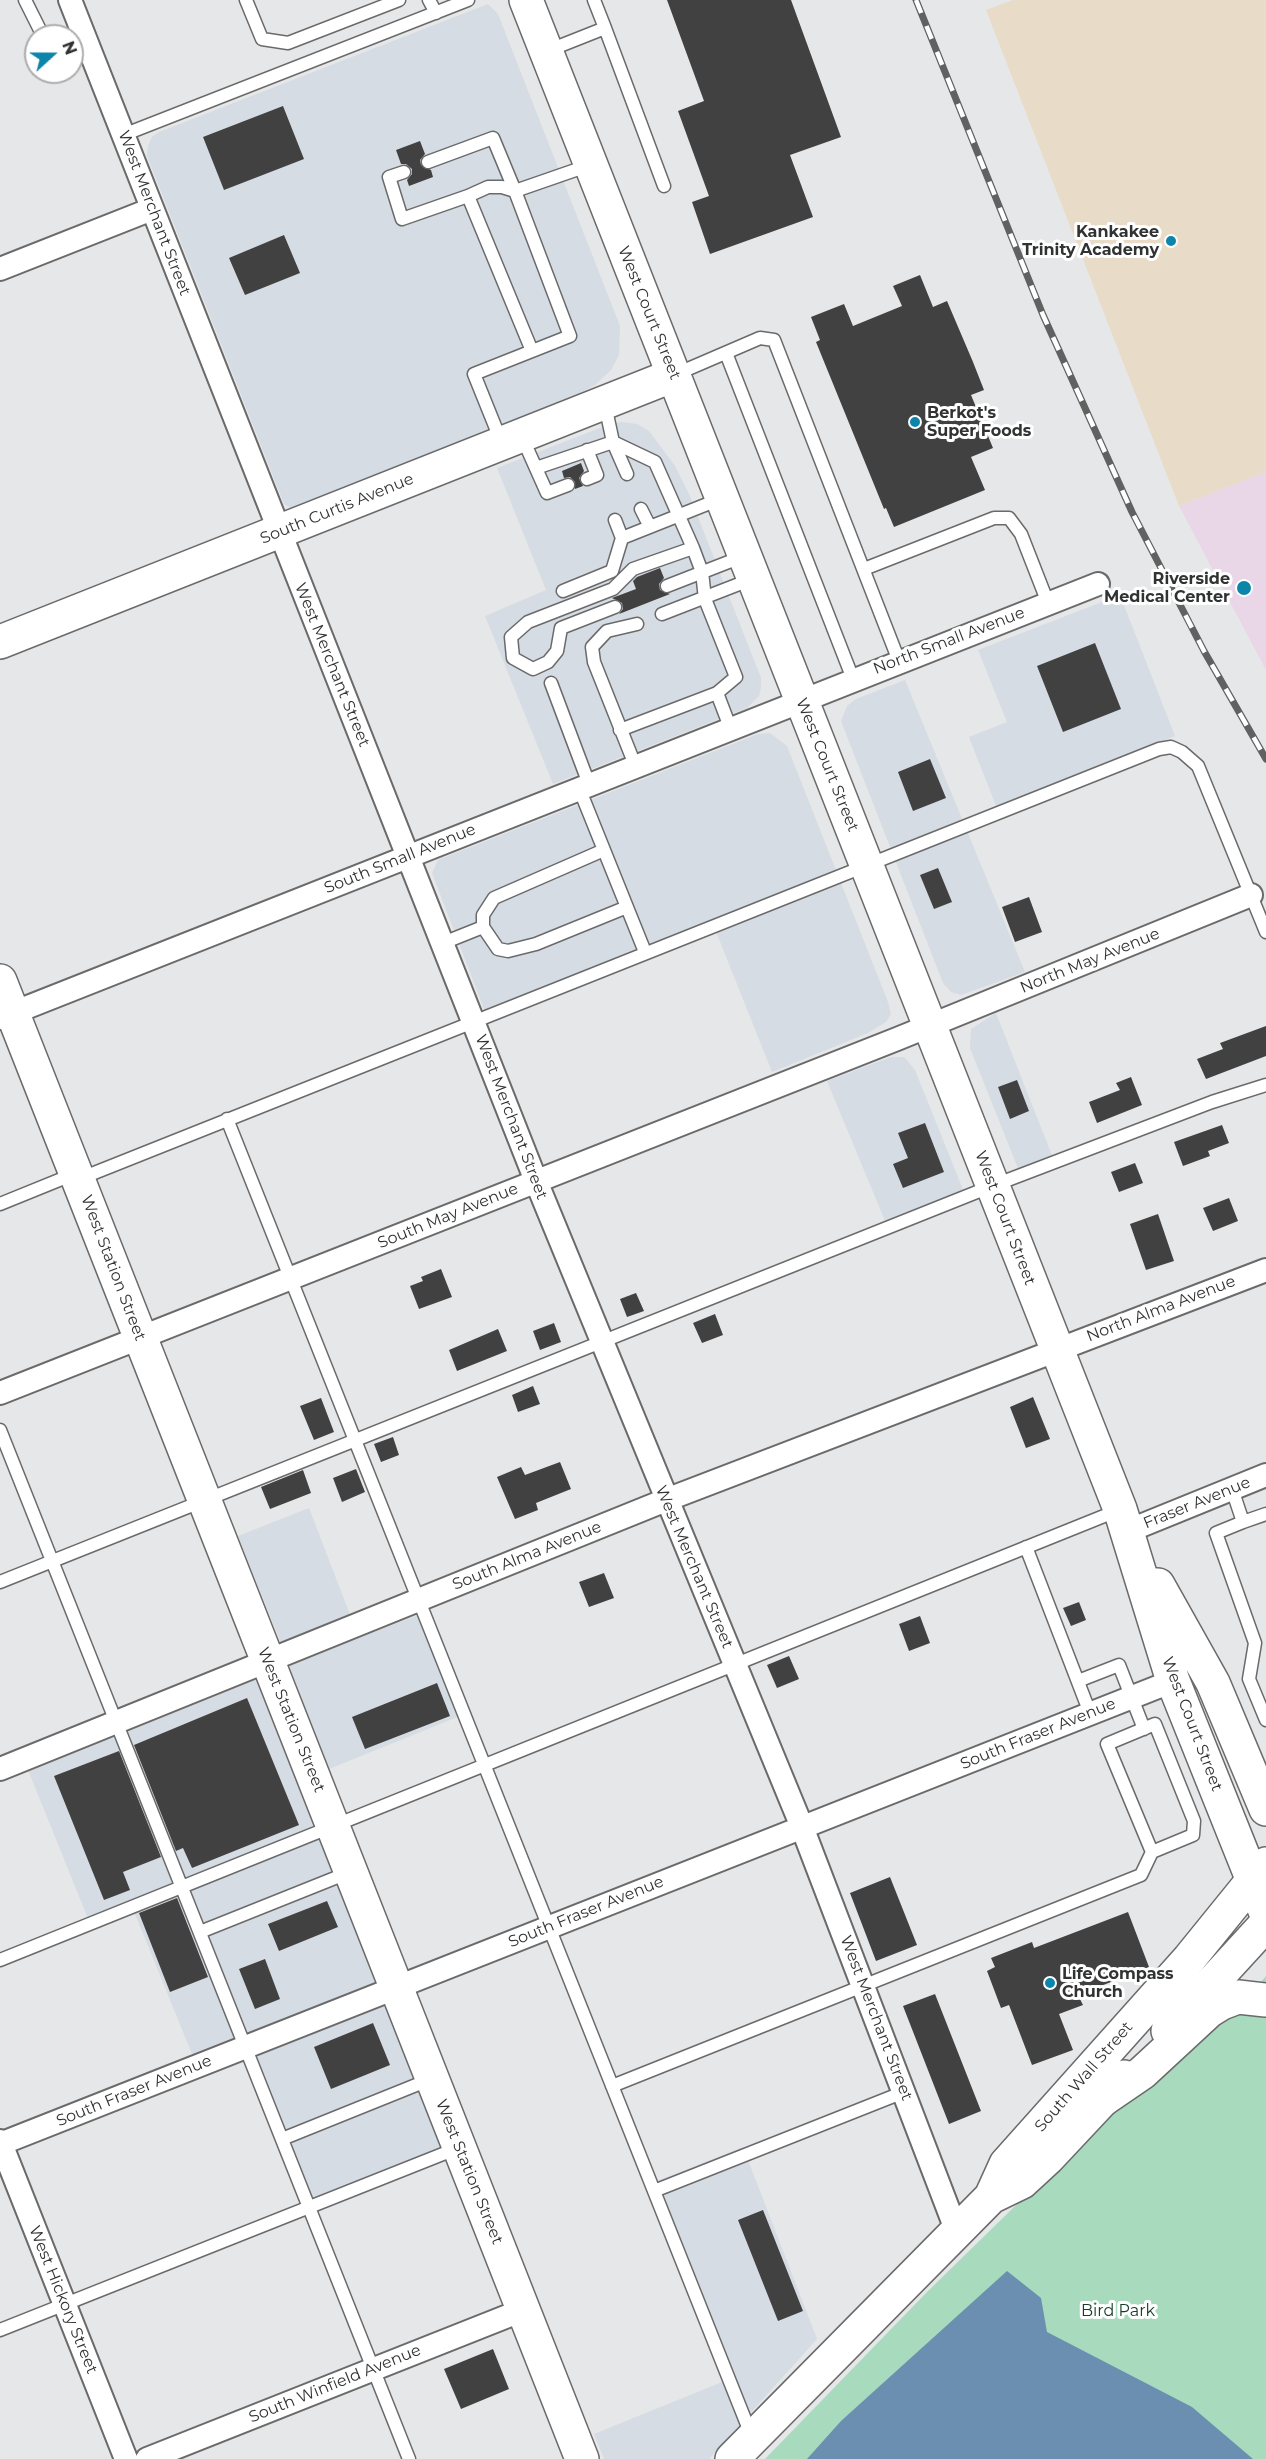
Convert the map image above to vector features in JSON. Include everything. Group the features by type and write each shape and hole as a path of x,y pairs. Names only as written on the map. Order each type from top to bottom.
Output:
{"main road":[{"name":"West Court Street","path":"526,0 1124,1520 1173,1681 1260,1871 1266,1913"},
{"name":"South Curtis Avenue","path":"0,642 674,375"},
{"name":"West Station Street","path":"0,981 6,1016 77,1177 582,2459"},
{"name":"West Court Street","path":"1124,1520 1213,1683 1266,1809"},
{"name":"South Wall Street","path":"742,2449 991,2197 1006,2164 1189,1959 1260,1871"},
{"name":"South Wall Street","path":"991,2197 1022,2182 1104,2098 1266,1924"},
{"path":"1104,2098 1142,2073 1209,2011 1222,2003 1238,1998 1266,2000"}],"street":[{"name":"West Merchant Street","path":"70,0 75,24"},
{"name":"West Merchant Street","path":"84,55 123,135 536,1181 802,1827 957,2232"},
{"path":"0,269 152,209"},
{"name":"North Small Avenue","path":"801,699 1098,584"},
{"name":"South Small Avenue","path":"6,1016 801,699"},
{"name":"North May Avenue","path":"930,1026 1251,896"},
{"name":"South May Avenue","path":"0,1393 930,1026"},
{"name":"North Alma Avenue","path":"1056,1348 1266,1270"},
{"name":"South Alma Avenue","path":"0,1768 666,1500 1056,1348"},
{"name":"Fraser Avenue","path":"1124,1520 1232,1489 1266,1475"},
{"name":"South Fraser Avenue","path":"0,2143 1173,1681"},
{"name":"West Hickory Street","path":"0,2143 126,2459"},
{"name":"South Winfield Avenue","path":"147,2459 524,2310"}],"lane":[{"path":"25,0 37,24"},
{"path":"246,0 262,39 288,43 399,0"},
{"path":"429,0 436,13"},
{"path":"123,135 468,0"},
{"path":"594,0 664,186"},
{"path":"546,52 605,28"},
{"path":"428,162 493,138 570,336 474,374 512,440 536,468 547,493 568,485"},
{"path":"404,172 389,177 402,219 488,187 502,187 515,191 591,165"},
{"path":"468,196 532,351"},
{"path":"674,375 760,338 774,340 899,661"},
{"path":"726,353 853,679"},
{"path":"604,403 613,442 627,474"},
{"path":"536,468 613,442 654,462 702,572 705,599 736,677 717,693 621,730"},
{"path":"587,450 595,479"},
{"path":"622,538 722,498"},
{"path":"641,509 650,527"},
{"path":"864,569 994,518 1009,518 1021,534 1048,603"},
{"path":"563,591 612,571 622,538 615,520"},
{"path":"615,607 561,628 557,651 548,662 533,669 513,658 511,637 528,622 613,590 633,569 693,548"},
{"path":"667,586 702,572 749,567"},
{"path":"662,614 705,599 749,567"},
{"path":"634,765 594,662 592,647 607,632 637,624"},
{"path":"551,683 604,850 645,952"},
{"path":"717,693 730,727"},
{"path":"0,1204 227,1119 1144,753 1171,747 1182,752 1198,766 1266,932"},
{"path":"604,850 494,898 483,915 483,927 498,949 508,951 536,944 627,907"},
{"path":"443,943 483,927"},
{"path":"0,1582 992,1186 1212,1102 1266,1085"},
{"path":"227,1119 654,2191 742,2449"},
{"path":"0,1430 409,2459"},
{"path":"1232,1489 1243,1522"},
{"path":"1266,1514 1216,1533 1260,1640 1249,1679 1266,1720"},
{"path":"0,1960 181,1885 1026,1547 1124,1520"},
{"path":"1026,1547 1090,1713"},
{"path":"1078,1681 1119,1665 1144,1729"},
{"path":"612,2086 1141,1875 1152,1852 1193,1834 1194,1821 1155,1724 1107,1744 1152,1852"},
{"path":"200,1932 351,1872"},
{"path":"282,2139 432,2078"},
{"path":"654,2191 904,2092"},
{"path":"0,2330 460,2148"}],"shaded area":[{"name":"Kankakee Trinity Academy","path":"1013,0 1266,0 1266,472 1179,506 986,10"},
{"path":"488,4 498,14 620,326 619,355 611,370 595,385 578,394 291,508 284,504 147,156 148,146 152,137 159,132"},
{"path":"622,422 637,424 649,431 675,466 689,494 761,678 761,687 759,696 747,708 553,784 485,616 546,590 497,468 610,424"},
{"name":"Riverside Medical Center","path":"1266,472 1266,670 1179,506"},
{"path":"1120,595 1175,736 996,806 969,737 1007,722 978,650"},
{"path":"905,680 1025,972 961,995 951,992 943,983 841,721 847,706 856,699"},
{"path":"770,733 787,746 888,1002 891,1014 886,1022 868,1033 772,1072 715,929 487,1017 432,873 438,860 758,734"},
{"path":"996,1013 1053,1158 1019,1171 970,1048 971,1029"},
{"path":"891,1057 904,1057 915,1070 968,1202 890,1233 827,1081"},
{"path":"309,1508 359,1638 418,1615 460,1716 297,1782 443,2148 312,2199 247,2032 192,2054 133,1909 91,1926 28,1770 290,1666 238,1536"},
{"path":"743,2147 817,2339 709,2459 604,2459 594,2434 722,2382 647,2185"}],"green space":[{"name":"Bird Park","path":"1266,1976 1266,2459 765,2459 927,2292 1095,2128 1239,2008"}],"water":[{"path":"1007,2271 1041,2298 1047,2332 1192,2407 1253,2459 807,2459 841,2421"}],"building":[{"path":"667,0 791,0 841,137 790,155 813,217 710,254 692,202 709,196 678,111 704,101"},
{"path":"283,106 304,159 224,190 203,137"},
{"path":"420,141 425,154 420,160 421,165 431,170 433,177 409,186 407,180 412,174 412,169 406,164 401,164 396,150"},
{"path":"284,235 300,273 245,295 229,258"},
{"name":"Berkot's Super Foods","path":"920,275 933,307 947,301 973,362 984,390 971,395 993,448 971,457 985,490 894,527 886,508 884,509 816,342 820,340 811,317 844,304 853,326 902,306 893,286"},
{"path":"581,463 584,471 579,478 583,486 575,489 575,482 570,477 564,478 562,471"},
{"path":"660,568 664,578 659,584 660,590 670,594 619,614 623,609 622,603 612,598 636,589 633,581 637,577"},
{"path":"1095,643 1121,709 1063,732 1037,666"},
{"path":"930,759 946,798 913,811 898,772"},
{"path":"938,868 952,902 934,909 920,875"},
{"path":"1029,897 1042,932 1015,942 1002,907"},
{"path":"1266,1026 1266,1056 1206,1079 1197,1059 1223,1049 1220,1043"},
{"path":"1131,1077 1142,1105 1097,1123 1089,1102 1120,1090 1116,1083"},
{"path":"1017,1080 1029,1111 1010,1119 998,1087"},
{"path":"925,1123 944,1172 903,1188 893,1164 908,1158 898,1133"},
{"path":"1222,1125 1229,1143 1208,1151 1210,1156 1183,1166 1174,1142"},
{"path":"1135,1163 1143,1183 1119,1192 1111,1172"},
{"path":"1229,1198 1238,1221 1213,1231 1203,1208"},
{"path":"1158,1214 1174,1261 1146,1270 1130,1224"},
{"path":"441,1269 452,1297 419,1309 410,1286 423,1281 421,1277"},
{"path":"636,1293 644,1311 627,1317 620,1299"},
{"path":"715,1314 723,1335 702,1343 693,1323"},
{"path":"554,1323 561,1342 540,1350 533,1331"},
{"path":"498,1329 507,1351 457,1371 449,1350"},
{"path":"533,1386 540,1404 518,1412 512,1395"},
{"path":"1033,1397 1050,1439 1026,1448 1010,1407"},
{"path":"321,1398 334,1432 314,1440 300,1406"},
{"path":"393,1437 399,1455 381,1462 374,1444"},
{"path":"560,1462 571,1489 536,1503 538,1510 515,1519 497,1477 521,1467 525,1475"},
{"path":"356,1469 365,1492 342,1502 333,1478"},
{"path":"303,1470 311,1493 270,1509 261,1487"},
{"path":"604,1573 614,1598 589,1607 579,1582"},
{"path":"1079,1602 1086,1620 1071,1626 1063,1608"},
{"path":"920,1616 930,1643 909,1651 899,1624"},
{"path":"789,1656 799,1679 777,1688 767,1665"},
{"path":"437,1683 450,1716 365,1749 352,1717"},
{"path":"247,1698 299,1825 192,1868 183,1848 176,1851 134,1745"},
{"path":"119,1751 161,1857 123,1872 130,1890 104,1900 54,1776"},
{"path":"890,1877 917,1945 876,1961 850,1893"},
{"path":"177,1898 208,1977 170,1992 139,1913"},
{"path":"327,1901 338,1927 279,1951 268,1924"},
{"name":"Life Compass Church","path":"1128,1912 1149,1967 1078,1995 1083,2005 1059,2014 1073,2050 1032,2065 1009,2005 1001,2008 987,1971 995,1967 991,1958 1032,1942 1034,1948"},
{"path":"265,1959 280,1999 255,2009 239,1969"},
{"path":"935,1994 981,2111 949,2124 903,2006"},
{"path":"373,2023 390,2065 331,2089 314,2047"},
{"path":"763,2210 803,2311 778,2321 738,2220"},
{"path":"493,2349 509,2389 461,2409 444,2369"}],"railway":[{"path":"916,0 1043,315 1132,512 1204,651 1266,759"}],"place":[{"name":"Kankakee Trinity Academy","path":"1171,241"},
{"name":"Berkot's Super Foods","path":"915,422"},
{"name":"Riverside Medical Center","path":"1244,588"},
{"name":"Life Compass Church","path":"1050,1983"}]}
